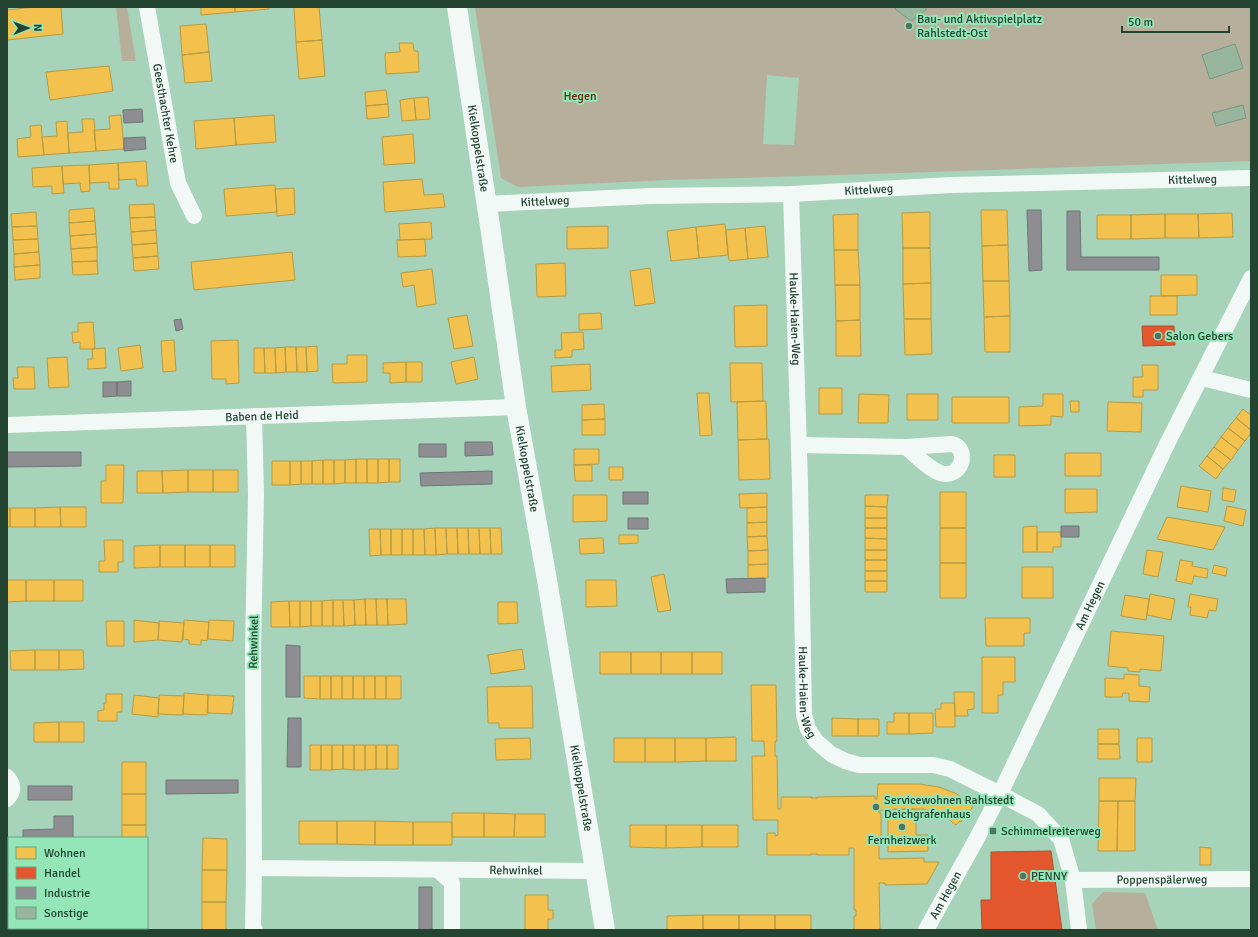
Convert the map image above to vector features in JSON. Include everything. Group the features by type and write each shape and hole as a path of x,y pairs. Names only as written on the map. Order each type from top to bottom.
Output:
{"street":[{"name":"Geesthachter Kehre","path":"147,7 178,183 194,216"},
{"name":"Kielkoppelstraße","path":"457,7 516,406 548,587 605,930"},
{"name":"Kittelweg","path":"487,204 650,196 791,194 951,185 1251,178"},
{"name":"Hauke-Haien-Weg","path":"791,194 799,445 805,722 810,734 831,754 852,764 871,766 940,766 960,773 1000,794"},
{"name":"Am Hegen","path":"926,930 1000,794 1168,442 1202,378 1251,278"},
{"path":"1202,378 1251,390"},
{"name":"Baben de Heid","path":"7,425 516,406"},
{"name":"Rehwinkel","path":"254,416 256,494 253,651 253,928 255,930"},
{"path":"799,445 906,447"},
{"path":"7,777 11,782 12,787 10,795 7,799"},
{"path":"1000,794 1038,814 1061,839 1073,880 1079,930"},
{"name":"Rehwinkel","path":"254,868 595,871"},
{"path":"438,870 452,883 452,930"},
{"name":"Poppenspälerweg","path":"1073,880 1251,879"}],"green space":[{"path":"116,7 127,7 136,61 122,61"},
{"name":"Hegen","path":"475,7 1251,7 1251,161 667,180 518,187 501,178","holes":["767,75 799,78 794,145 763,144"]},
{"path":"1103,892 1145,893 1158,930 1096,930 1092,904"}],"building: Wohnen":[{"path":"35,7 61,7 63,34 7,40 7,10"},
{"path":"201,7 235,7 235,12 201,15"},
{"path":"235,7 269,7 269,9 235,12"},
{"path":"294,7 319,7 322,40 296,42"},
{"path":"206,24 209,52 182,55 180,26"},
{"path":"322,40 325,76 299,79 296,42"},
{"path":"399,43 413,43 414,51 418,51 419,72 386,74 385,53 400,52"},
{"path":"209,52 212,81 185,83 182,55"},
{"path":"109,66 113,91 50,100 46,72"},
{"path":"386,90 388,104 366,106 365,92"},
{"path":"428,97 430,119 416,120 414,98"},
{"path":"414,98 416,120 402,121 400,100"},
{"path":"388,104 389,117 367,119 366,106"},
{"path":"121,115 124,149 96,151 94,130 110,129 109,116"},
{"path":"274,115 276,142 236,145 234,118"},
{"path":"234,118 236,145 196,149 194,121"},
{"path":"82,119 94,119 96,151 69,153 68,133 83,132"},
{"path":"67,121 69,153 44,155 42,137 57,136 56,122"},
{"path":"41,125 44,155 18,157 17,139 31,137 30,126"},
{"path":"413,134 415,163 384,165 382,137"},
{"path":"146,161 148,186 137,186 136,179 119,180 118,163"},
{"path":"118,163 119,189 109,189 109,182 90,183 89,165"},
{"path":"89,165 90,191 81,192 80,183 63,184 62,166"},
{"path":"62,166 64,193 52,194 52,186 33,187 32,168"},
{"path":"422,179 424,195 443,194 445,207 385,212 383,182"},
{"path":"275,185 277,212 226,216 224,189"},
{"path":"294,188 295,214 277,216 275,189"},
{"path":"154,204 155,217 130,218 129,205"},
{"path":"94,208 95,221 69,223 69,210"},
{"path":"981,210 1007,210 1008,245 982,246"},
{"path":"36,212 37,226 12,227 11,214"},
{"path":"930,212 930,248 903,248 902,213"},
{"path":"1232,213 1233,237 1199,238 1198,214"},
{"path":"858,214 858,250 834,250 833,215"},
{"path":"1165,214 1198,214 1199,238 1165,238"},
{"path":"1165,214 1165,238 1131,239 1131,215"},
{"path":"1097,215 1131,215 1131,239 1097,239"},
{"path":"155,217 156,230 131,232 130,218"},
{"path":"95,221 96,234 70,236 69,223"},
{"path":"431,222 432,239 400,240 399,224"},
{"path":"725,224 728,255 699,258 696,227"},
{"path":"37,226 38,239 13,240 12,227"},
{"path":"608,226 608,248 567,249 567,227"},
{"path":"765,226 768,257 748,259 745,228"},
{"path":"696,227 699,258 671,261 667,231"},
{"path":"745,228 748,259 729,261 726,230"},
{"path":"156,230 157,243 132,245 131,232"},
{"path":"96,234 97,247 71,249 70,236"},
{"path":"38,239 39,252 14,254 13,240"},
{"path":"425,239 426,256 398,257 397,240"},
{"path":"157,243 158,256 133,258 132,245"},
{"path":"1008,245 1009,281 983,281 982,246"},
{"path":"97,247 97,261 72,262 71,249"},
{"path":"903,248 930,248 931,283 903,284"},
{"path":"834,250 858,250 860,285 835,285"},
{"path":"39,252 40,265 14,267 14,254"},
{"path":"292,252 295,280 194,290 191,262"},
{"path":"158,256 159,269 134,271 133,258"},
{"path":"97,261 98,274 73,275 72,262"},
{"path":"565,263 566,296 537,297 536,264"},
{"path":"40,265 40,278 15,280 14,267"},
{"path":"650,268 655,303 635,306 630,271"},
{"path":"432,269 436,304 417,307 414,285 403,287 401,273"},
{"path":"1161,275 1197,275 1197,295 1161,296"},
{"path":"983,281 1009,281 1010,316 984,317"},
{"path":"931,283 931,319 904,319 903,284"},
{"path":"835,285 860,285 860,320 836,321"},
{"path":"1150,296 1177,296 1177,315 1150,315"},
{"path":"767,305 767,346 735,347 734,306"},
{"path":"601,313 602,329 579,330 579,314"},
{"path":"467,315 473,346 454,349 448,318"},
{"path":"1010,316 1010,352 985,352 984,317"},
{"path":"904,319 931,319 932,354 905,355"},
{"path":"860,320 861,356 836,356 836,321"},
{"path":"93,322 95,349 80,349 80,342 73,343 72,332 78,332 78,323"},
{"path":"583,332 584,349 572,350 572,357 555,358 555,350 562,350 561,333"},
{"path":"174,340 176,371 163,372 161,341"},
{"path":"238,340 239,383 226,384 226,379 212,379 211,341"},
{"path":"140,345 143,368 121,371 118,348"},
{"path":"317,346 318,371 307,372 306,347"},
{"path":"285,347 296,347 297,372 286,372"},
{"path":"285,347 286,372 276,373 275,348"},
{"path":"296,347 306,347 307,372 297,372"},
{"path":"105,348 106,368 88,369 88,359 93,359 92,349"},
{"path":"254,348 264,348 265,373 254,373"},
{"path":"264,348 275,348 276,373 265,373"},
{"path":"347,355 367,355 367,382 333,383 332,364 347,364"},
{"path":"67,357 69,387 49,388 47,358"},
{"path":"474,357 478,379 456,384 451,362"},
{"path":"406,362 406,382 390,383 390,373 383,373 383,363"},
{"path":"406,362 422,362 422,382 406,382"},
{"path":"730,363 762,363 763,401 731,402"},
{"path":"590,364 591,390 552,392 551,366"},
{"path":"1142,365 1158,365 1158,390 1143,390 1143,397 1133,397 1133,377 1143,377"},
{"path":"17,367 34,367 35,389 14,389 13,378 18,378"},
{"path":"819,388 842,388 842,414 819,414"},
{"path":"697,393 709,393 712,435 700,436"},
{"path":"859,394 889,395 888,423 858,423"},
{"path":"907,394 938,394 938,420 907,420"},
{"path":"1043,394 1063,394 1063,417 1051,416 1051,425 1019,426 1019,407 1043,406"},
{"path":"952,397 1009,397 1009,423 952,423"},
{"path":"766,401 767,439 738,440 737,402"},
{"path":"1070,401 1079,401 1079,412 1071,412"},
{"path":"1108,402 1142,403 1141,432 1107,431"},
{"path":"604,404 605,419 582,420 582,405"},
{"path":"1243,409 1251,415 1251,430 1236,418"},
{"path":"1236,418 1251,430 1251,433 1245,441 1228,428"},
{"path":"605,419 605,435 582,435 582,420"},
{"path":"1228,428 1245,441 1238,450 1221,437"},
{"path":"1221,437 1238,450 1231,460 1214,447"},
{"path":"769,439 770,479 739,480 738,440"},
{"path":"1214,447 1231,460 1223,469 1207,456"},
{"path":"574,449 599,449 599,464 574,465"},
{"path":"1065,453 1101,453 1101,476 1065,476"},
{"path":"994,455 1015,455 1015,477 994,477"},
{"path":"1207,456 1223,469 1216,479 1199,466"},
{"path":"356,459 356,483 345,483 345,460"},
{"path":"356,459 367,459 367,483 356,483"},
{"path":"367,459 378,459 378,483 367,483"},
{"path":"378,459 389,459 389,482 378,483"},
{"path":"389,459 400,459 400,482 389,482"},
{"path":"323,460 323,484 312,484 312,461"},
{"path":"323,460 334,460 334,484 323,484"},
{"path":"334,460 345,460 345,483 334,484"},
{"path":"272,461 290,461 290,485 272,485"},
{"path":"290,461 301,461 301,484 290,485"},
{"path":"301,461 312,461 312,484 301,484"},
{"path":"106,465 124,465 123,503 101,503 101,481 106,481"},
{"path":"574,465 592,465 592,481 575,481"},
{"path":"609,467 623,467 623,480 609,480"},
{"path":"188,470 213,470 213,492 188,492"},
{"path":"188,470 188,492 163,493 162,471"},
{"path":"213,470 238,470 238,492 213,492"},
{"path":"137,471 162,471 163,493 137,493"},
{"path":"1181,486 1211,491 1208,512 1177,507"},
{"path":"1223,488 1236,490 1234,502 1222,500"},
{"path":"1065,489 1097,489 1097,512 1065,513"},
{"path":"940,492 966,492 966,528 940,528"},
{"path":"767,493 767,507 740,508 739,494"},
{"path":"573,495 607,495 607,521 573,522"},
{"path":"865,495 888,495 887,507 865,506"},
{"path":"865,506 887,507 887,518 865,518"},
{"path":"1227,506 1246,510 1243,526 1224,521"},
{"path":"60,507 86,507 86,527 61,527"},
{"path":"60,507 61,527 35,527 35,508"},
{"path":"767,507 767,522 747,523 747,508"},
{"path":"7,508 10,508 10,527 7,527"},
{"path":"10,508 35,508 35,527 10,527"},
{"path":"1167,517 1225,527 1213,550 1157,539"},
{"path":"865,518 887,518 887,528 865,528"},
{"path":"767,522 767,536 747,537 747,523"},
{"path":"1037,526 1037,552 1023,552 1023,527"},
{"path":"435,528 446,528 447,554 436,555"},
{"path":"435,528 436,555 425,555 424,529"},
{"path":"446,528 457,528 458,554 447,554"},
{"path":"457,528 468,528 469,554 458,554"},
{"path":"468,528 479,528 480,554 469,554"},
{"path":"479,528 490,528 491,554 480,554"},
{"path":"490,528 501,528 502,554 491,554"},
{"path":"865,528 887,528 887,539 865,538"},
{"path":"940,528 966,528 966,563 940,563"},
{"path":"369,529 380,529 381,555 370,556"},
{"path":"380,529 391,529 391,555 381,555"},
{"path":"391,529 402,529 402,555 391,555"},
{"path":"402,529 413,529 413,555 402,555"},
{"path":"413,529 424,529 425,555 413,555"},
{"path":"1037,532 1061,532 1061,547 1053,547 1053,552 1037,552"},
{"path":"619,535 638,535 638,543 619,544"},
{"path":"767,536 768,550 748,551 747,537"},
{"path":"603,538 604,553 580,554 579,539"},
{"path":"865,538 887,539 887,550 865,550"},
{"path":"104,540 123,540 123,562 118,562 118,572 99,572 99,561 105,561"},
{"path":"160,545 185,545 185,567 160,567"},
{"path":"160,545 160,567 134,568 134,546"},
{"path":"185,545 210,545 210,567 185,567"},
{"path":"210,545 235,545 235,567 210,567"},
{"path":"768,550 768,564 748,565 748,551"},
{"path":"865,550 887,550 887,560 865,560"},
{"path":"1147,550 1163,552 1158,577 1143,574"},
{"path":"865,560 887,560 887,571 865,571"},
{"path":"1180,560 1193,562 1192,566 1208,569 1207,578 1194,576 1192,584 1176,581"},
{"path":"940,563 966,563 966,598 940,598"},
{"path":"768,564 768,578 748,579 748,565"},
{"path":"1214,565 1227,568 1226,576 1212,573"},
{"path":"1022,567 1053,567 1053,598 1022,598"},
{"path":"865,571 887,571 887,581 865,581"},
{"path":"664,574 671,610 658,612 651,577"},
{"path":"7,580 26,580 26,601 7,602"},
{"path":"26,580 54,580 54,601 26,601"},
{"path":"54,580 83,580 83,601 54,601"},
{"path":"586,580 616,580 617,606 586,607"},
{"path":"865,581 887,581 887,592 865,592"},
{"path":"1150,594 1175,599 1171,620 1147,615"},
{"path":"1190,594 1218,599 1216,611 1209,610 1207,618 1190,615 1191,607 1188,607"},
{"path":"1125,595 1149,599 1146,620 1121,616"},
{"path":"365,599 366,625 355,625 354,600"},
{"path":"365,599 376,599 377,625 366,625"},
{"path":"376,599 387,599 388,625 377,625"},
{"path":"387,599 406,599 407,624 388,625"},
{"path":"333,600 333,626 322,626 322,601"},
{"path":"333,600 343,600 344,626 333,626"},
{"path":"343,600 354,600 355,625 344,626"},
{"path":"289,601 300,601 300,627 290,627"},
{"path":"289,601 290,627 271,627 271,602"},
{"path":"300,601 311,601 311,626 300,627"},
{"path":"311,601 322,601 322,626 311,626"},
{"path":"498,602 517,602 518,623 498,624"},
{"path":"985,618 1030,618 1030,633 1024,633 1024,646 986,646"},
{"path":"134,620 159,623 158,640 134,642"},
{"path":"184,620 209,622 207,641 201,640 201,645 189,644 189,640 183,639"},
{"path":"209,620 234,621 233,641 208,639"},
{"path":"106,621 124,621 124,646 107,646"},
{"path":"159,621 184,623 182,642 158,640"},
{"path":"1111,631 1164,636 1161,671 1140,669 1140,672 1128,671 1128,668 1108,666"},
{"path":"522,649 525,669 491,674 488,655"},
{"path":"35,650 35,670 11,670 10,651"},
{"path":"35,650 59,650 59,670 35,670"},
{"path":"59,650 83,650 84,669 59,670"},
{"path":"600,652 631,652 631,674 600,674"},
{"path":"631,652 661,652 661,674 631,674"},
{"path":"661,652 692,652 692,674 661,674"},
{"path":"692,652 722,652 722,674 692,674"},
{"path":"982,657 1015,657 1015,682 1003,682 1003,695 998,695 998,713 982,713"},
{"path":"1124,674 1139,675 1139,686 1150,687 1149,702 1129,701 1129,693 1123,693 1122,697 1105,697 1105,678 1124,679"},
{"path":"304,676 320,676 320,699 304,698"},
{"path":"320,676 331,676 331,699 320,699"},
{"path":"331,676 342,676 342,699 331,699"},
{"path":"342,676 353,676 353,699 342,699"},
{"path":"353,676 364,676 364,699 353,699"},
{"path":"364,676 375,676 375,699 364,699"},
{"path":"375,676 386,676 386,699 375,699"},
{"path":"386,676 401,676 401,699 386,699"},
{"name":"Servicewohnen Rahlstedt Deichgrafenhaus","path":"751,685 776,685 777,741 775,741 775,756 777,756 778,809 781,809 781,797 817,798 875,796 875,799 877,799 878,784 919,784 939,787 957,794 973,806 968,815 966,813 961,822 960,821 956,825 943,815 923,809 879,810 879,813 881,813 881,837 879,837 879,859 924,858 924,862 939,862 927,884 885,885 885,883 879,883 880,930 854,930 854,916 856,916 856,910 854,910 854,848 849,848 849,855 767,855 767,833 775,833 775,836 778,835 778,820 753,820 752,756 765,756 764,741 752,741"},
{"path":"532,686 533,728 499,728 499,723 488,723 487,687"},
{"path":"954,692 974,692 974,709 967,710 968,716 955,716"},
{"path":"184,693 208,695 207,715 183,714"},
{"path":"106,694 122,694 122,712 117,712 117,721 98,721 98,711 104,710"},
{"path":"134,695 159,698 158,717 132,714"},
{"path":"159,695 184,696 183,715 158,714"},
{"path":"208,695 234,696 232,714 208,713"},
{"path":"941,703 955,703 955,727 936,727 935,709 941,709"},
{"path":"894,713 909,713 909,734 887,734 887,722 894,722"},
{"path":"909,713 933,713 933,733 909,734"},
{"path":"832,718 858,719 858,736 832,736"},
{"path":"858,719 879,719 879,736 858,736"},
{"path":"59,722 84,722 84,742 59,742"},
{"path":"59,722 59,742 34,742 34,723"},
{"path":"1098,729 1119,729 1119,744 1098,744"},
{"path":"736,737 736,761 706,761 706,738"},
{"path":"530,738 531,759 496,760 495,739"},
{"path":"614,738 645,738 645,762 614,762"},
{"path":"645,738 675,738 675,762 645,762"},
{"path":"675,738 706,738 706,761 675,762"},
{"path":"1137,738 1152,738 1152,762 1137,762"},
{"path":"1098,744 1119,744 1120,759 1098,759"},
{"path":"310,745 321,745 321,770 310,770"},
{"path":"321,745 332,745 332,770 321,770"},
{"path":"332,745 343,745 343,769 332,770"},
{"path":"343,745 354,745 354,770 343,769"},
{"path":"354,745 365,745 365,770 354,770"},
{"path":"365,745 376,745 376,769 365,770"},
{"path":"376,745 387,745 387,769 376,769"},
{"path":"387,745 398,745 398,769 387,769"},
{"path":"122,762 146,762 146,794 122,794"},
{"path":"1099,778 1136,778 1135,801 1099,801"},
{"path":"122,794 146,794 146,825 122,825"},
{"path":"1099,801 1118,801 1117,851 1098,851"},
{"path":"1118,801 1135,801 1135,851 1117,851"},
{"name":"Fernheizwerk","path":"894,809 916,809 916,835 928,835 928,851 888,852 888,844 894,844 894,837 888,837 888,818 894,818"},
{"path":"452,813 484,813 484,837 452,837"},
{"path":"484,813 515,814 514,837 484,837"},
{"path":"515,814 545,814 545,837 514,837"},
{"path":"299,821 337,821 337,844 299,844"},
{"path":"337,821 375,821 375,845 337,844"},
{"path":"375,821 413,822 413,845 375,845"},
{"path":"413,822 452,822 452,845 413,845"},
{"path":"122,825 146,825 146,837 122,837"},
{"path":"630,825 666,825 666,848 630,847"},
{"path":"666,825 702,825 702,847 666,848"},
{"path":"702,825 738,825 738,847 702,847"},
{"path":"203,838 227,839 227,870 202,870"},
{"path":"1200,847 1211,848 1211,865 1200,865"},
{"path":"202,870 227,870 226,902 202,902"},
{"path":"525,895 548,895 548,910 553,910 553,919 548,919 548,930 525,930"},
{"path":"202,902 226,902 226,930 202,930"},
{"path":"703,915 703,930 667,930 667,916"},
{"path":"703,915 739,915 739,930 703,930"},
{"path":"739,915 775,915 775,930 739,930"},
{"path":"775,915 811,915 811,930 775,930"}],"building: Handel":[{"name":"Salon Gebers","path":"1142,326 1174,326 1175,345 1143,346"},
{"name":"PENNY","path":"1051,851 1062,930 982,930 981,900 991,900 991,852"}],"building: Industrie":[{"path":"142,109 143,122 124,123 123,110"},
{"path":"145,137 146,149 124,151 124,138"},
{"path":"1027,210 1041,210 1042,270 1029,271"},
{"path":"1067,211 1080,211 1081,257 1159,257 1159,270 1067,270"},
{"path":"181,319 183,329 176,331 174,320"},
{"path":"131,381 131,396 117,396 117,382"},
{"path":"103,382 117,382 117,396 103,397"},
{"path":"465,442 492,442 493,455 465,456"},
{"path":"419,444 446,444 446,457 419,457"},
{"path":"7,452 81,452 81,466 7,467"},
{"path":"492,471 492,484 421,486 420,473"},
{"path":"623,492 648,492 648,504 623,504"},
{"path":"628,518 648,518 648,529 628,529"},
{"path":"1061,526 1079,526 1079,537 1061,537"},
{"path":"765,578 765,592 727,593 726,579"},
{"path":"286,645 300,646 300,697 286,697"},
{"path":"288,718 301,718 301,767 287,767"},
{"path":"166,780 238,780 238,793 166,794"},
{"path":"28,786 72,786 72,800 28,800"},
{"path":"54,816 73,816 73,837 23,837 23,830 54,829"},
{"path":"419,887 432,887 432,930 419,930"}],"building: Sonstige":[{"path":"896,7 926,7 926,10 911,21 895,9"},
{"path":"1235,44 1243,68 1210,79 1202,55"},
{"path":"1243,105 1246,118 1216,126 1212,113"}],"place":[{"name":"Bau- und Aktivspielplatz Rahlstedt-Ost","path":"909,26"},
{"name":"Salon Gebers","path":"1158,336"},
{"name":"Servicewohnen Rahlstedt Deichgrafenhaus","path":"876,807"},
{"name":"Fernheizwerk","path":"902,827"},
{"name":"Schimmelreiterweg","path":"993,831"},
{"name":"PENNY","path":"1023,876"}]}
